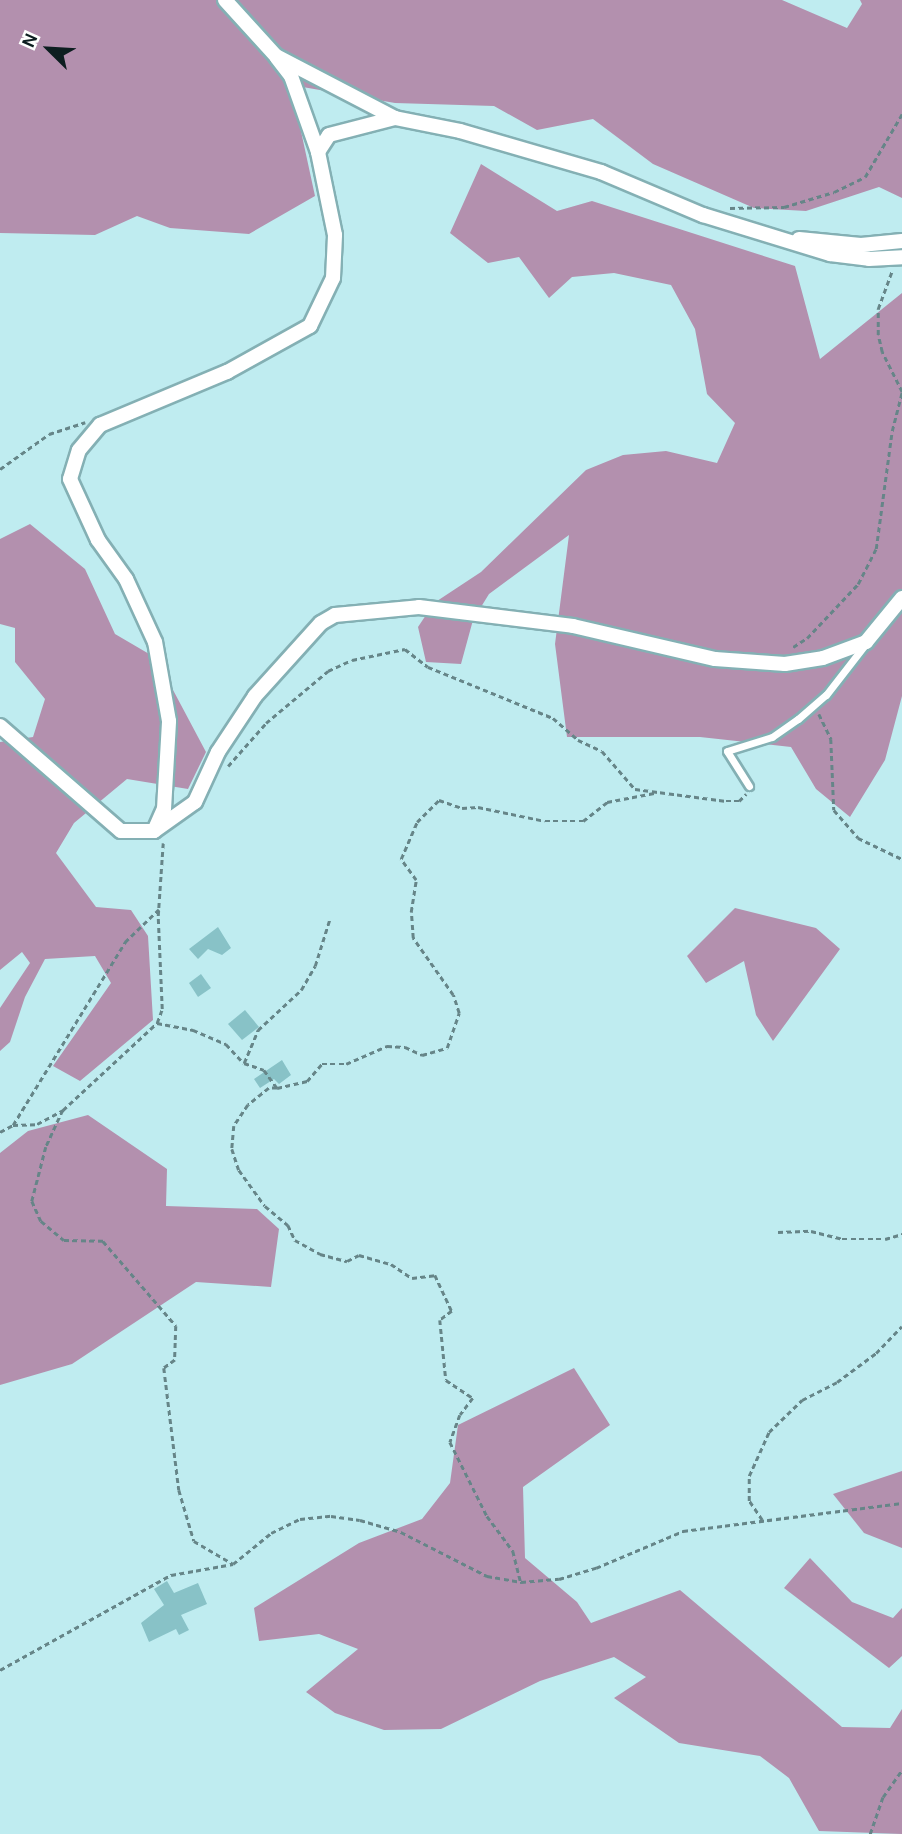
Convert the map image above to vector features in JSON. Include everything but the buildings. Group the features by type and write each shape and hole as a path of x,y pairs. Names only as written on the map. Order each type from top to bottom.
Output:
{"street":[{"path":"159,829 164,809 169,721 155,642 126,579 97,540 70,479 79,450 100,425 228,372 310,326 333,278 335,235 318,152 290,76 276,56 225,0"},
{"path":"276,56 395,118 553,156 703,215 830,254 899,258"},
{"path":"318,152 329,135 395,118"},
{"path":"781,239 861,245 902,241"},
{"path":"0,726 121,831 159,829 195,802 218,752 255,696 321,623 335,615 419,607 573,625 715,659 750,663 823,658 866,642 902,598"}],"lane":[{"path":"749,786 727,751 772,737 814,705 850,668 866,642"}],"path":[{"path":"726,207 764,211 783,207 834,192 865,177 902,114"},
{"path":"783,653 832,614 866,573 877,549 892,430 902,392 881,352 878,309 899,258"},
{"path":"0,469 49,434 92,420 111,420"},
{"path":"223,772 266,723 328,671 363,657 405,649 428,667 553,718 578,740 602,751 635,789 739,801 749,786"},
{"path":"814,705 831,739 834,810 858,838 902,859"},
{"path":"521,1582 513,1550 486,1516 450,1442 460,1415 473,1398 446,1380 440,1320 452,1311 435,1275 412,1278 373,1259 359,1255 347,1261 320,1254 295,1240 288,1225 265,1206 239,1170 232,1149 234,1126 248,1105 270,1088 307,1082 322,1065 346,1064 387,1046 405,1047 422,1055 451,1045 459,1013 453,995 413,938 411,912 416,880 401,859 417,822 439,800 462,808 478,807 545,821 583,821 607,802 654,793"},
{"path":"0,1132 13,1125 37,1124 63,1110 157,1023 162,1009 159,829"},
{"path":"13,1125 125,942 159,909"},
{"path":"244,1063 258,1030 301,990 315,966 330,918"},
{"path":"157,1023 193,1030 226,1044 244,1063 264,1070 277,1088"},
{"path":"63,1110 46,1147 32,1201 41,1221 64,1240 103,1241 176,1326 175,1360 164,1368 179,1490 194,1541 233,1564"},
{"path":"778,1232 811,1231 842,1240 885,1239 902,1234"},
{"path":"762,1520 749,1501 749,1476 769,1432 803,1400 837,1382 876,1353 902,1326"},
{"path":"0,1670 171,1575 233,1564 271,1533 300,1519 331,1516 401,1532 487,1576 521,1582 559,1579 596,1568 637,1547 683,1531 902,1503"},
{"path":"870,1834 883,1797 902,1770"}],"shaded area":[{"path":"0,0 782,0 847,28 862,4 860,0 902,0 902,198 879,187 806,211 754,208 653,164 593,119 537,130 494,106 395,103 291,85 315,196 249,234 170,228 137,216 95,235 0,233"},
{"path":"481,164 557,211 592,201 795,266 820,359 902,293 902,696 885,760 850,817 816,789 791,747 700,737 567,737 555,644 569,535 489,594 473,620 461,664 426,662 418,627 434,603 481,572 586,470 623,455 666,451 717,463 735,423 707,394 695,329 671,285 614,273 572,277 549,298 519,257 488,263 450,233"},
{"path":"30,524 85,569 115,634 156,658 206,752 188,789 127,779 74,823 56,853 96,907 131,910 148,936 153,1020 80,1081 53,1066 111,983 95,956 45,959 25,997 10,1042 0,1051 0,1008 30,963 22,952 0,970 0,742 33,737 45,699 15,662 15,628 0,624 0,539"},
{"path":"735,908 816,928 840,949 773,1041 756,1015 744,961 706,983 687,956"},
{"path":"88,1115 167,1169 166,1206 257,1209 279,1229 271,1287 196,1282 72,1364 0,1385 0,1153 28,1131"},
{"path":"574,1368 610,1425 523,1487 525,1558 577,1602 591,1623 680,1590 842,1727 890,1728 902,1709 902,1834 819,1831 789,1778 760,1756 679,1743 614,1698 646,1677 614,1657 540,1681 441,1729 384,1730 335,1713 306,1692 358,1649 319,1634 259,1641 254,1608 359,1543 422,1519 450,1483 458,1425"},
{"path":"902,1471 902,1548 864,1533 833,1494"},
{"path":"810,1558 852,1602 893,1618 902,1608 902,1656 889,1668 784,1588"}]}
